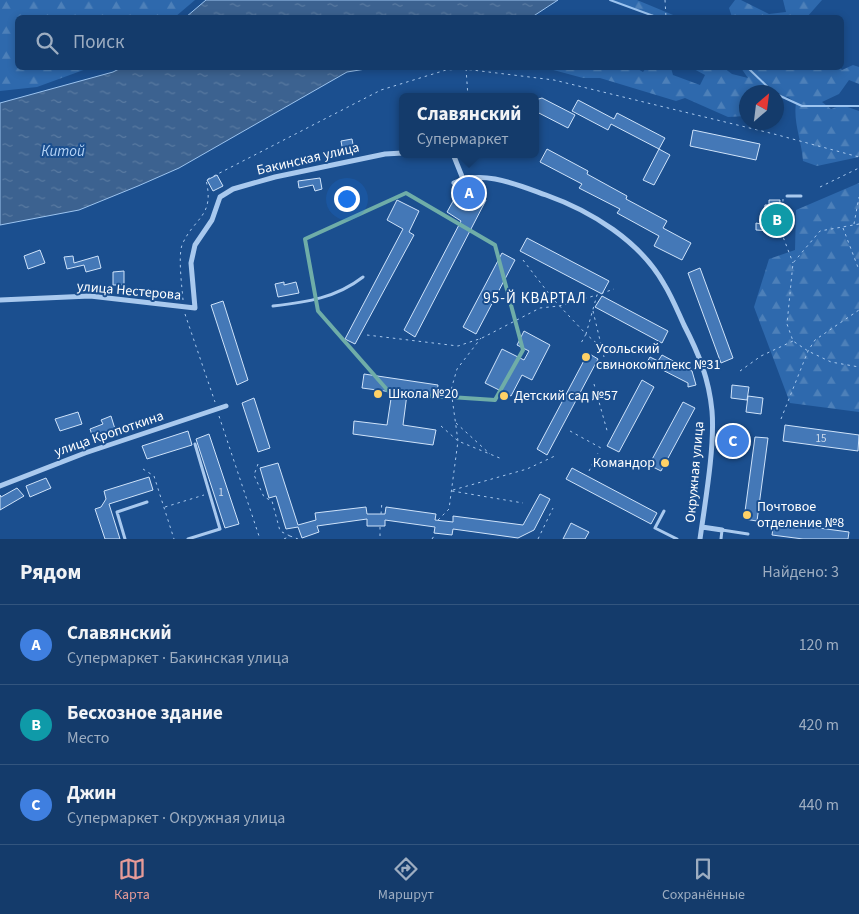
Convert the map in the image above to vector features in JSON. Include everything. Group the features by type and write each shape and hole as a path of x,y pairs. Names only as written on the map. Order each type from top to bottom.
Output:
{"street":[{"name":"Бакинская улица","path":"195,308 191,263 195,245 212,220 220,197 234,189 275,177 385,154 399,154"},
{"path":"454,158 462,179 454,184"},
{"name":"Окружная улица","path":"462,179 471,178 508,182 568,202 614,230 639,253 664,283 701,359 710,393 713,426 700,539"},
{"name":"улица Нестерова","path":"0,300 90,296 195,308"},
{"name":"улица Кропоткина","path":"0,486 85,453 226,406"},
{"path":"702,527 722,530"}],"lane":[{"path":"786,196 801,196"},
{"path":"273,306 319,300 349,288 363,277"},
{"path":"188,539 220,529 195,444"},
{"path":"125,539 117,512 147,502"},
{"path":"664,511 655,528 677,539"},
{"path":"721,539 722,530 748,534"}],"path":[{"path":"665,0 666,15"},
{"path":"260,539 184,307 182,246 205,211 210,196 206,180 381,90 446,70"},
{"path":"466,70 468,93"},
{"path":"474,70 554,80 859,157"},
{"path":"820,187 859,168"},
{"path":"786,196 783,198 782,234 793,263 787,324 793,341 808,351 832,362 859,367"},
{"path":"854,225 859,198"},
{"path":"793,263 820,231 859,224"},
{"path":"842,227 859,270"},
{"path":"523,260 559,306 601,347"},
{"path":"367,336 458,346 482,338 540,308 559,306 614,289"},
{"path":"580,345 586,334 597,295"},
{"path":"592,310 604,357"},
{"path":"781,419 808,351 815,340 827,330 859,310"},
{"path":"438,520 449,509 458,441 451,390 457,369 482,338"},
{"path":"740,371 761,356 793,341"},
{"path":"594,384 608,434"},
{"path":"456,423 490,454"},
{"path":"441,426 458,441 502,459"},
{"path":"570,431 601,448"},
{"path":"589,471 598,453"},
{"path":"452,490 527,469 557,455"},
{"path":"258,464 254,475 264,497 272,501 280,531 298,539"},
{"path":"143,469 154,476 174,539"},
{"path":"452,490 523,503"},
{"path":"164,508 209,494"},
{"path":"381,514 382,502"},
{"path":"538,539 552,508"},
{"path":"380,526 380,536"},
{"path":"432,539 436,533"},
{"path":"284,539 290,536"}],"highlighted area":[{"path":"406,193 495,245 523,350 495,400 390,393 318,311 305,239"}],"green space":[{"path":"0,0 195,0 177,15 15,15 15,70 84,70 37,87 0,91"},
{"path":"611,0 637,0 673,15 652,15"},
{"path":"735,0 741,0 769,14 786,12 783,0 822,0 809,15 731,15 729,8"},
{"path":"853,65 859,67 859,84 849,80 839,94 822,102 831,109 842,105 859,111 859,157 817,166 803,161 795,110 796,103 788,97 784,98 784,85 739,85 739,116 728,117 685,98 676,101 600,78 583,78 553,70 640,70 643,72 644,70 672,70 673,75 700,85 705,75 696,70 727,70 732,74 748,78 742,70 844,70"},
{"path":"859,183 859,412 790,403 754,307 769,259 795,250 796,210"}],"water":[{"path":"206,0 558,0 535,15 188,15"},
{"name":"Китой","path":"117,70 360,70 347,72 179,168 138,186 79,210 0,225 0,103"}],"building":[{"path":"542,98 575,115 568,128 539,113 539,99"},
{"path":"578,100 614,119 617,113 665,138 659,149 611,124 608,130 572,111"},
{"path":"693,130 760,144 756,160 690,146"},
{"path":"352,139 354,150 343,152 341,141"},
{"path":"547,149 588,171 587,174 627,196 626,199 667,221 663,228 691,243 682,260 654,246 659,236 617,213 620,209 579,188 582,184 540,162"},
{"path":"659,149 670,155 654,185 643,180"},
{"path":"217,175 223,186 213,191 207,180"},
{"path":"320,178 322,189 315,191 313,185 299,188 298,181"},
{"path":"461,187 486,200 415,337 404,330 461,221 447,212"},
{"path":"397,200 419,211 409,232 414,235 355,344 345,339 403,229 387,220"},
{"path":"769,200 780,200 779,214 773,213 771,231 756,230 756,223 761,224 761,220 764,220 765,205 769,205"},
{"path":"527,238 609,281 602,294 520,251"},
{"path":"40,250 45,263 28,269 24,256"},
{"path":"502,253 515,260 476,334 463,327"},
{"path":"73,256 74,263 98,256 101,268 86,272 84,265 67,269 64,257"},
{"path":"700,268 733,358 721,363 688,273"},
{"path":"124,271 124,285 113,285 113,272"},
{"path":"284,282 284,285 296,282 299,293 278,297 275,284"},
{"path":"602,296 668,331 662,343 595,307"},
{"path":"223,301 248,380 237,385 211,305"},
{"path":"524,331 550,345 532,380 522,375 511,396 485,383 502,349 524,360 529,351 517,345"},
{"path":"588,353 598,359 547,455 537,449"},
{"path":"662,355 692,371 696,385 688,387 688,383 647,362 650,357 658,361"},
{"path":"364,374 438,385 436,398 407,394 403,425 436,430 433,445 353,434 354,421 387,425 392,392 362,388"},
{"path":"642,380 654,387 619,452 607,446"},
{"path":"732,385 749,387 747,400 731,398"},
{"path":"748,396 763,398 761,414 746,412"},
{"path":"254,398 270,448 258,452 242,403"},
{"path":"683,402 695,408 661,471 649,465"},
{"path":"78,412 82,424 60,431 55,419"},
{"path":"111,416 115,429 93,438 90,429 103,424 101,420"},
{"path":"785,425 859,435 858,451 783,441"},
{"path":"188,431 192,445 147,459 142,446"},
{"path":"209,434 239,524 225,528 196,439"},
{"path":"755,437 768,438 757,521 744,519"},
{"path":"278,463 298,525 316,520 315,513 366,507 367,514 385,514 386,507 436,514 435,520 453,522 453,516 523,525 540,494 550,499 534,530 518,538 453,529 452,535 434,533 435,527 385,520 385,526 367,526 367,519 317,526 319,532 302,538 298,527 286,529 276,496 269,498 260,468"},
{"path":"572,468 657,513 651,524 566,479"},
{"path":"149,477 153,490 109,504 120,539 105,539 95,509 101,507 106,499 104,491"},
{"path":"46,478 51,488 30,497 26,486"},
{"path":"17,488 24,496 0,510 0,495 1,497"},
{"path":"774,522 849,532 848,539 803,539 772,535"},
{"path":"571,523 589,532 585,539 563,539"}],"waterway":[{"path":"610,0 651,15"},
{"path":"750,70 766,85"},
{"path":"784,98 802,106 859,106"}],"place":[{"name":"Славянский","path":"469,193"},
{"name":"Бесхозное здание","path":"777,220"},
{"name":"Усольский свинокомплекс №31","path":"586,357"},
{"name":"Школа №20","path":"378,394"},
{"name":"Детский сад №57","path":"504,396"},
{"name":"Джин","path":"733,441"},
{"name":"Командор","path":"665,463"},
{"name":"Почтовое отделение №8","path":"747,515"}],"district":[{"name":"95-Й КВАРТАЛ","path":"535,298"}]}
